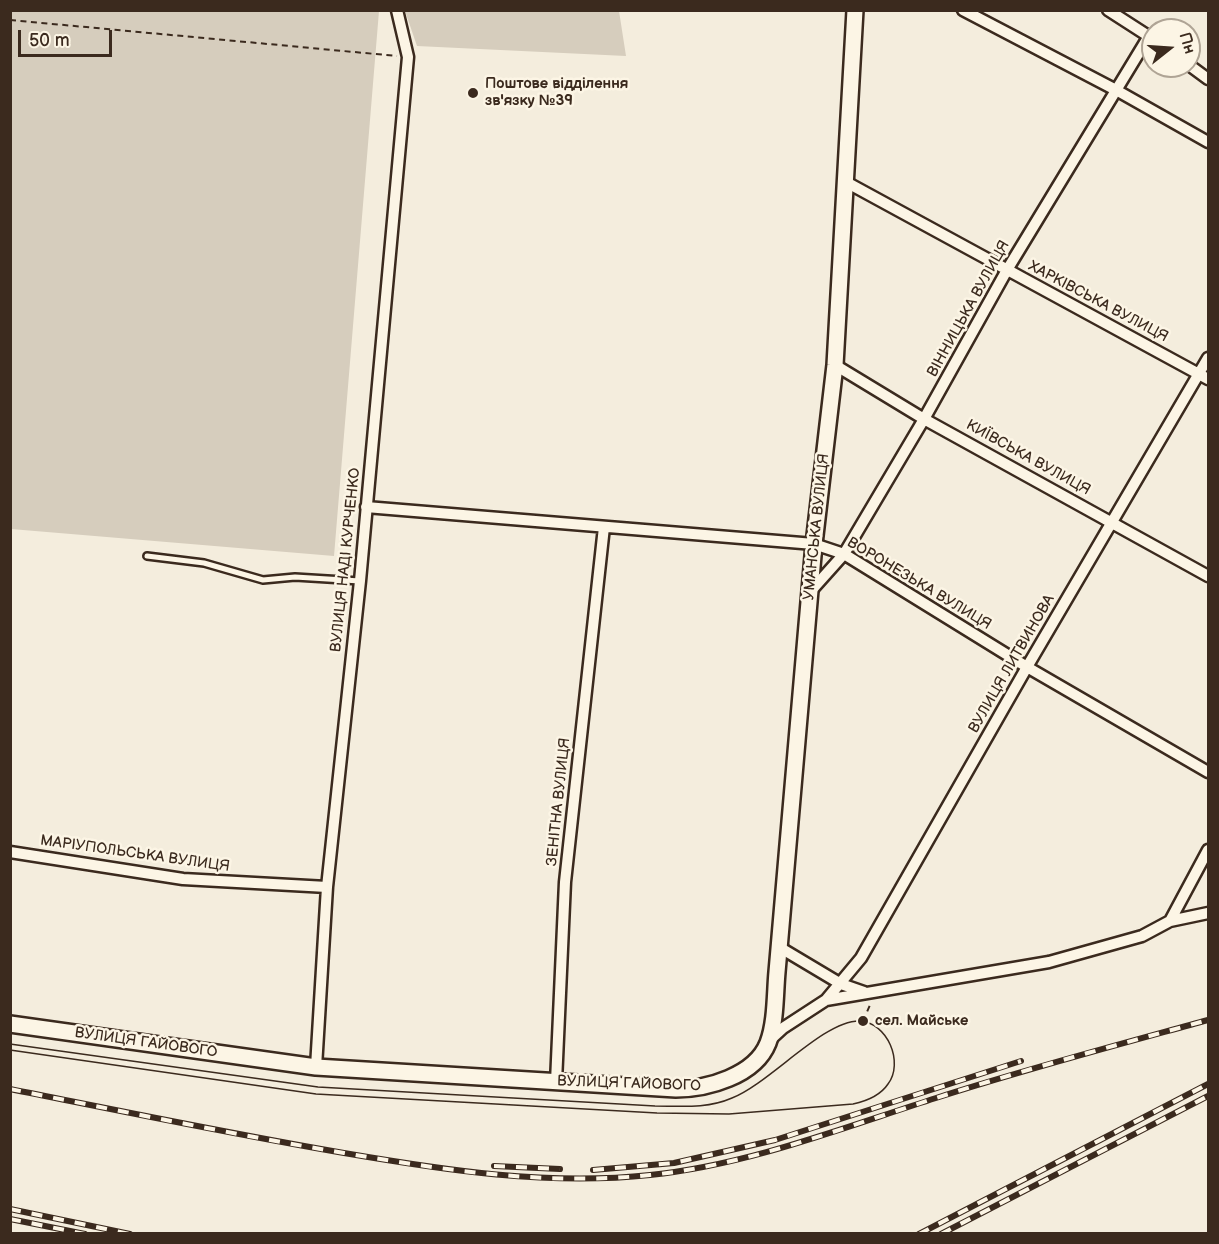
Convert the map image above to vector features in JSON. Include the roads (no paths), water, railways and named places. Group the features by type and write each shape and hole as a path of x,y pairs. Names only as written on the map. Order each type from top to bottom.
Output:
{"street":[{"name":"ВУЛИЦЯ НАДІ КУРЧЕНКО","path":"316,1067 327,887 360,581 408,57 398,10"},
{"name":"УМАНСЬКА ВУЛИЦЯ","path":"768,1042 779,948 814,544 835,365 855,10"},
{"path":"963,10 1116,90 1209,142"},
{"path":"1108,10 1141,31"},
{"name":"ВІННИЦЬКА ВУЛИЦЯ","path":"810,592 844,554 924,418 1006,270 1141,52"},
{"name":"ХАРКІВСЬКА ВУЛИЦЯ","path":"846,182 1204,376"},
{"name":"ВУЛИЦЯ ЛИТВИНОВА","path":"826,1000 861,958 1027,667 1113,522 1204,376 1209,358"},
{"name":"КИЇВСЬКА ВУЛИЦЯ","path":"835,365 924,418 1209,576"},
{"name":"ВОРОНЕЗЬКА ВУЛИЦЯ","path":"366,507 814,544 844,554 1027,667 1209,772"},
{"name":"ЗЕНІТНА ВУЛИЦЯ","path":"556,1082 564,891 604,527"},
{"path":"1170,921 1209,850"},
{"name":"МАРІУПОЛЬСЬКА ВУЛИЦЯ","path":"10,852 183,879 327,887"},
{"name":"ВУЛИЦЯ ГАЙОВОГО","path":"10,1024 316,1067 676,1089 708,1087 735,1075 755,1060 768,1042 783,1028 826,1000 870,994 978,972 1049,962 1142,936 1170,921 1209,913"},
{"path":"779,948 841,984 870,994"}],"lane":[{"path":"147,556 204,562 263,580 295,577 360,581"}],"tram line":[{"path":"10,1044 318,1087 655,1106 703,1105 723,1102 763,1080 829,1031 859,1021 878,1028 885,1036 894,1055 894,1065 893,1075 881,1092 868,1100 853,1104 729,1114 657,1113 316,1094 10,1050"}],"railway":[{"path":"10,1089 260,1138 420,1165 535,1177 612,1178 687,1170 759,1154 1004,1077 1208,1020"},
{"path":"593,1170 674,1163 775,1140 1021,1061"},
{"path":"919,1234 1208,1084"},
{"path":"941,1234 1208,1096"},
{"path":"494,1166 560,1169"},
{"path":"10,1209 130,1234"},
{"path":"10,1219 85,1234"}],"place":[{"name":"Поштове відділення зв'язку №39","path":"473,93"},
{"name":"сел. Майське","path":"863,1021"}]}
